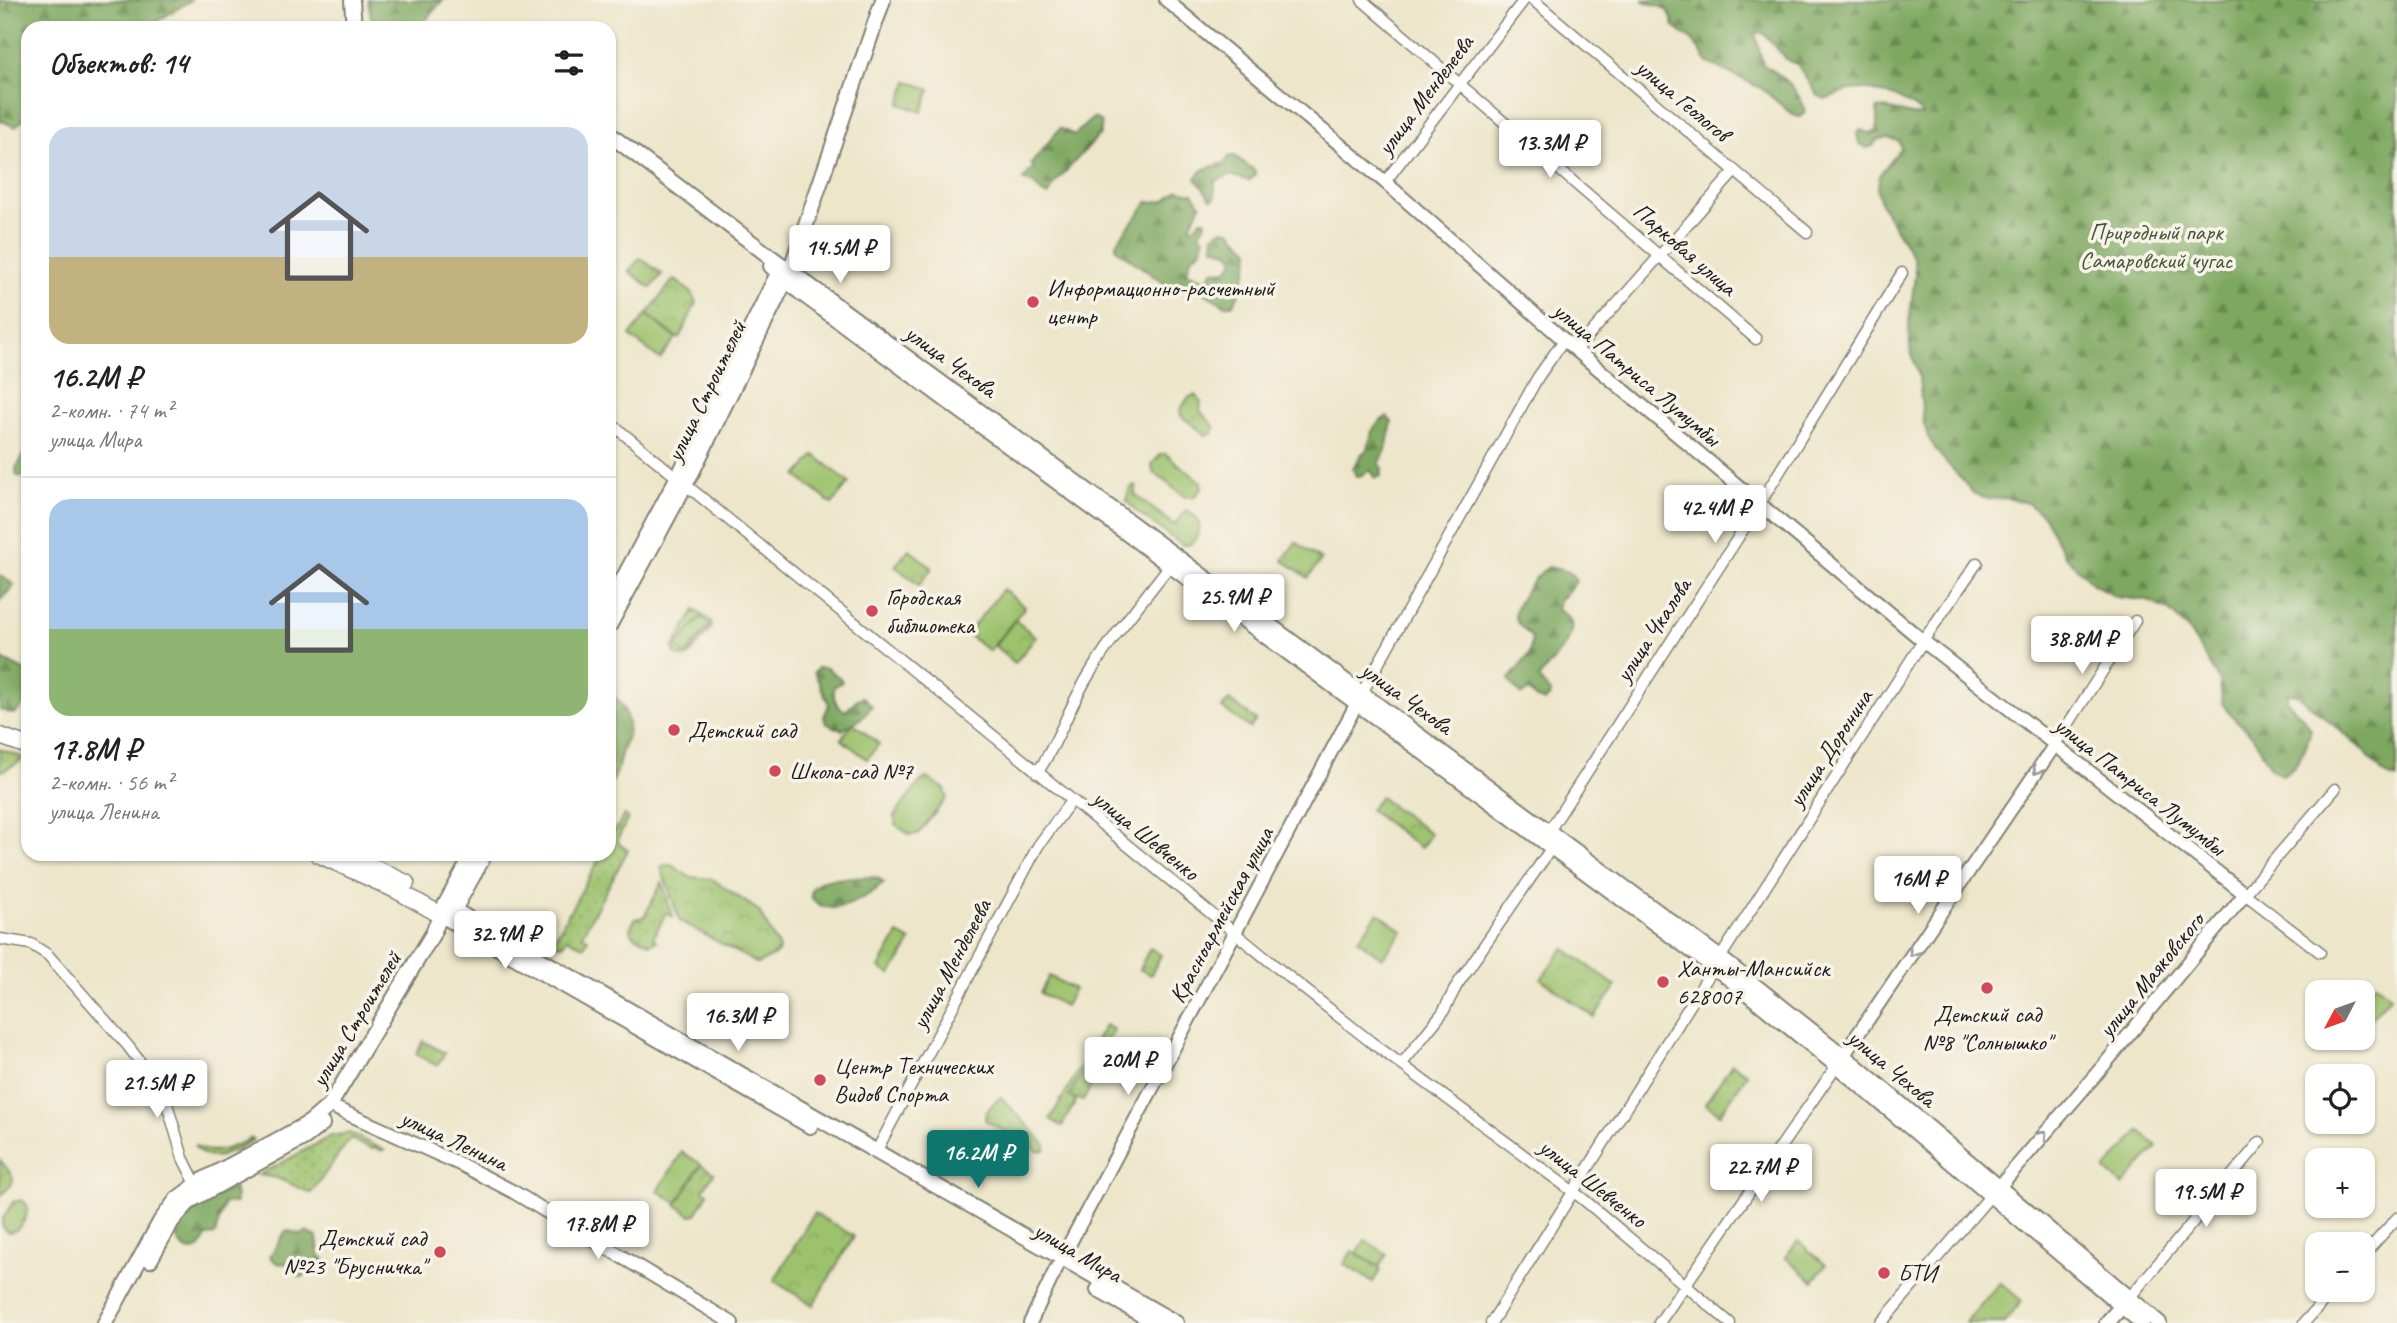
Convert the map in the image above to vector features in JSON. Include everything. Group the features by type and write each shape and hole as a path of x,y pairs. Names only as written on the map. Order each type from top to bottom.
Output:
{"main road":[{"path":"352,0 354,21"},
{"name":"улица Строителей","path":"616,612 784,272 883,0"},
{"name":"улица Чехова","path":"618,146 1359,698 1552,847 1717,962"},
{"name":"улица Строителей","path":"616,593 681,482"},
{"name":"улица Чехова","path":"1359,698 1549,831 1717,962 1840,1061 2126,1301 2159,1323"},
{"path":"0,725 21,732"},
{"path":"0,736 21,744"},
{"path":"1549,831 1552,847"},
{"name":"улица Мира","path":"333,861 447,912"},
{"name":"улица Мира","path":"360,861 400,880 447,912 1060,1262 1176,1323"},
{"name":"улица Строителей","path":"447,912 470,861"},
{"name":"улица Строителей","path":"105,1323 165,1214 177,1199 305,1137 329,1118 432,935 480,861"},
{"name":"улица Строителей","path":"116,1323 173,1221 199,1188"},
{"name":"улица Мира","path":"1060,1262 1156,1323"},
{"path":"2107,1323 2126,1301"},
{"name":"улица Чехова","path":"2126,1301 2142,1323"}],"street":[{"name":"улица Патриса Лумумбы","path":"1166,0 1385,182 1564,340 1923,641 2320,952"},
{"name":"Парковая улица","path":"1362,0 1756,339"},
{"name":"улица Менделеева","path":"1385,182 1524,0"},
{"name":"улица Геологов","path":"1533,0 1807,232"},
{"path":"1576,350 1735,171"},
{"name":"улица Чкалова","path":"1549,831 1759,505 1902,273"},
{"name":"Красноармейская улица","path":"1030,1323 1359,698 1538,377 1564,340"},
{"name":"улица Шевченко","path":"616,428 1235,934 1401,1065 1572,1192 1730,1323"},
{"path":"1037,773 1053,750 1074,701 1093,667 1173,560"},
{"name":"улица Доронина","path":"1491,1323 1717,962 1923,641 1977,563"},
{"path":"1659,1323 2054,746 2135,621"},
{"name":"улица Маяковского","path":"1881,1323 2104,1065 2335,789"},
{"name":"улица Менделеева","path":"874,1156 1038,846 1071,801"},
{"path":"1401,1065 1443,1012 1457,985 1552,847"},
{"path":"0,939 31,944 48,955 128,1046 168,1107 183,1158 199,1188"},
{"name":"улица Ленина","path":"333,1107 462,1165 512,1191 732,1323"},
{"path":"2126,1301 2260,1142"},
{"path":"2375,1243 2397,1218"},
{"path":"2304,1323 2322,1302"}],"green space":[{"path":"0,0 191,0 158,21 21,21 21,121 15,127 0,120"},
{"path":"368,0 443,0 425,21 372,21"},
{"name":"Природный парк Самаровский чугас","path":"1642,0 2397,0 2397,779 2384,774 2364,751 2298,695 2287,693 2287,701 2311,729 2298,762 2282,775 2272,769 2253,736 2222,703 2220,681 2187,628 2168,610 2146,600 2116,597 2093,584 2065,556 2044,516 2027,503 2006,498 1989,499 1974,494 1938,453 1928,437 1923,420 1919,377 1910,348 1909,323 1915,274 1914,259 1882,206 1877,190 1880,174 1901,149 1899,141 1888,138 1877,140 1873,146 1867,148 1859,143 1857,134 1860,130 1869,133 1877,131 1877,109 1923,115 1900,99 1869,90 1848,91 1825,99 1817,95 1797,64 1788,61 1763,33 1755,33 1763,65 1789,84 1802,103 1805,111 1800,117 1793,115 1761,88 1708,63 1693,41 1674,27 1666,10"},
{"path":"908,81 930,89 922,112 900,104"},
{"path":"1094,117 1102,123 1100,134 1056,182 1048,196 1034,184 1023,180 1034,166 1031,164 1060,128 1074,135"},
{"path":"1230,156 1235,156 1255,171 1255,175 1249,181 1231,175 1215,181 1215,198 1211,199 1196,179 1205,169 1224,163"},
{"path":"1178,190 1193,193 1201,205 1190,226 1194,227 1201,220 1206,223 1200,233 1204,239 1202,249 1191,258 1187,272 1208,280 1212,271 1227,270 1234,260 1232,254 1213,246 1214,235 1222,229 1230,230 1250,250 1244,279 1232,305 1225,305 1182,281 1173,290 1116,249 1116,243 1148,202 1164,201"},
{"path":"640,258 662,274 651,288 629,271"},
{"path":"674,279 692,293 696,303 679,339 647,314"},
{"path":"646,315 676,338 660,359 630,336"},
{"path":"1194,395 1201,402 1200,410 1215,428 1212,434 1206,435 1181,416 1180,410 1188,398"},
{"path":"1387,417 1392,422 1386,450 1379,463 1382,468 1381,476 1375,478 1371,471 1368,471 1356,476 1353,469 1368,449 1372,431"},
{"path":"1161,454 1166,454 1201,482 1202,488 1194,497 1185,497 1153,472 1152,464"},
{"path":"815,455 849,483 832,504 797,476"},
{"path":"21,460 21,477 16,474"},
{"path":"1134,485 1137,487 1134,494 1174,525 1186,510 1196,518 1199,531 1189,545 1182,545 1137,512 1126,500"},
{"path":"1296,542 1321,560 1308,578 1283,560"},
{"path":"909,549 932,568 919,585 895,566"},
{"path":"1549,567 1572,574 1576,582 1559,601 1557,610 1567,617 1571,625 1570,634 1539,678 1551,694 1545,702 1535,698 1529,691 1521,695 1509,679 1529,655 1532,639 1516,621 1515,612 1527,589"},
{"path":"0,575 14,585 0,601"},
{"path":"1003,589 1025,607 989,651 967,634"},
{"path":"695,610 711,621 712,627 688,657 678,656 673,648","holes":["701,617 710,625 686,655 677,647"]},
{"path":"701,617 710,624 686,655 676,647"},
{"path":"1015,620 1036,637 1015,663 995,646"},
{"path":"0,658 21,668 21,708 13,714 0,710"},
{"path":"819,667 827,668 841,679 842,682 834,687 834,698 839,707 846,711 857,699 863,697 872,706 863,717 842,730 826,723 824,717 829,704 814,672"},
{"path":"616,698 626,713 628,726 627,739 616,773"},
{"path":"1229,700 1256,720 1250,728 1222,708"},
{"path":"853,723 879,744 867,759 841,739"},
{"path":"0,749 21,757 21,761 0,772"},
{"path":"927,778 945,789 947,798 918,834 910,835 896,825 894,816 921,781"},
{"path":"1380,797 1431,834 1421,848 1370,810"},
{"path":"624,815 628,818 618,839 619,844 628,850 582,935 588,939 584,947 567,938 563,945 552,943 598,861 616,861 616,829"},
{"path":"671,865 690,877 712,879 759,911 779,948 778,953 758,964 680,921 661,868"},
{"path":"871,877 884,883 848,905 827,907 811,897 812,889 820,882"},
{"path":"662,882 673,917 666,913 653,938 657,941 650,944 633,935 630,928 635,919 644,917"},
{"path":"1378,913 1403,931 1382,958 1358,940"},
{"path":"898,934 911,941 891,975 879,968"},
{"path":"1150,948 1161,955 1151,975 1139,969"},
{"path":"1564,948 1616,986 1594,1017 1541,979"},
{"path":"1049,976 1074,989 1065,1006 1040,993"},
{"path":"2375,983 2390,996 2375,1014"},
{"path":"1105,1025 1114,1030 1105,1046 1100,1043 1070,1096 1076,1101 1062,1126 1050,1119"},
{"path":"423,1041 445,1053 437,1066 416,1054"},
{"path":"1099,1043 1111,1050 1083,1101 1069,1096"},
{"path":"1732,1064 1747,1074 1720,1114 1705,1104"},
{"path":"1001,1097 1046,1145 1045,1150 1038,1151 985,1120 988,1110"},
{"path":"2139,1131 2157,1146 2123,1186 2105,1170"},
{"path":"349,1133 384,1150 374,1147 372,1149 350,1139 311,1193 277,1178 259,1175 331,1136"},
{"path":"252,1138 254,1140 239,1148 215,1157 200,1152 194,1145 215,1151 230,1148"},
{"path":"682,1152 701,1164 677,1203 658,1191"},
{"path":"0,1160 13,1179 0,1196"},
{"path":"701,1165 714,1173 703,1190 708,1193 696,1214 691,1215 676,1205"},
{"path":"231,1188 235,1190 236,1203 224,1203 215,1235 206,1236 196,1250 185,1248 176,1235 186,1219 207,1201"},
{"path":"22,1200 27,1205 25,1219 16,1230 7,1232 2,1226 2,1220 13,1202"},
{"path":"814,1213 854,1236 813,1305 774,1281"},
{"path":"285,1232 301,1235 306,1232 317,1237 319,1255 327,1263 327,1272 321,1275 309,1269 304,1276 299,1277 285,1263 273,1260 270,1256"},
{"path":"1365,1240 1387,1254 1379,1267 1357,1253"},
{"path":"1798,1241 1826,1265 1813,1281 1785,1257"},
{"path":"1352,1251 1381,1269 1373,1282 1344,1264"},
{"path":"2000,1282 2022,1301 2004,1323 1965,1323"}],"place":[{"name":"Информационно-расчетный центр","path":"1033,302"},
{"name":"Городская библиотека","path":"872,611"},
{"name":"Детский сад","path":"674,730"},
{"name":"Школа-сад №7","path":"775,771"},
{"name":"Ханты-Мансийск 628007","path":"1663,982"},
{"name":"Детский сад №8 \"Солнышко\"","path":"1987,988"},
{"name":"Центр Технических Видов Спорта","path":"820,1080"},
{"name":"Детский сад №23 \"Брусничка\"","path":"440,1252"},
{"name":"БТИ","path":"1884,1273"}]}
